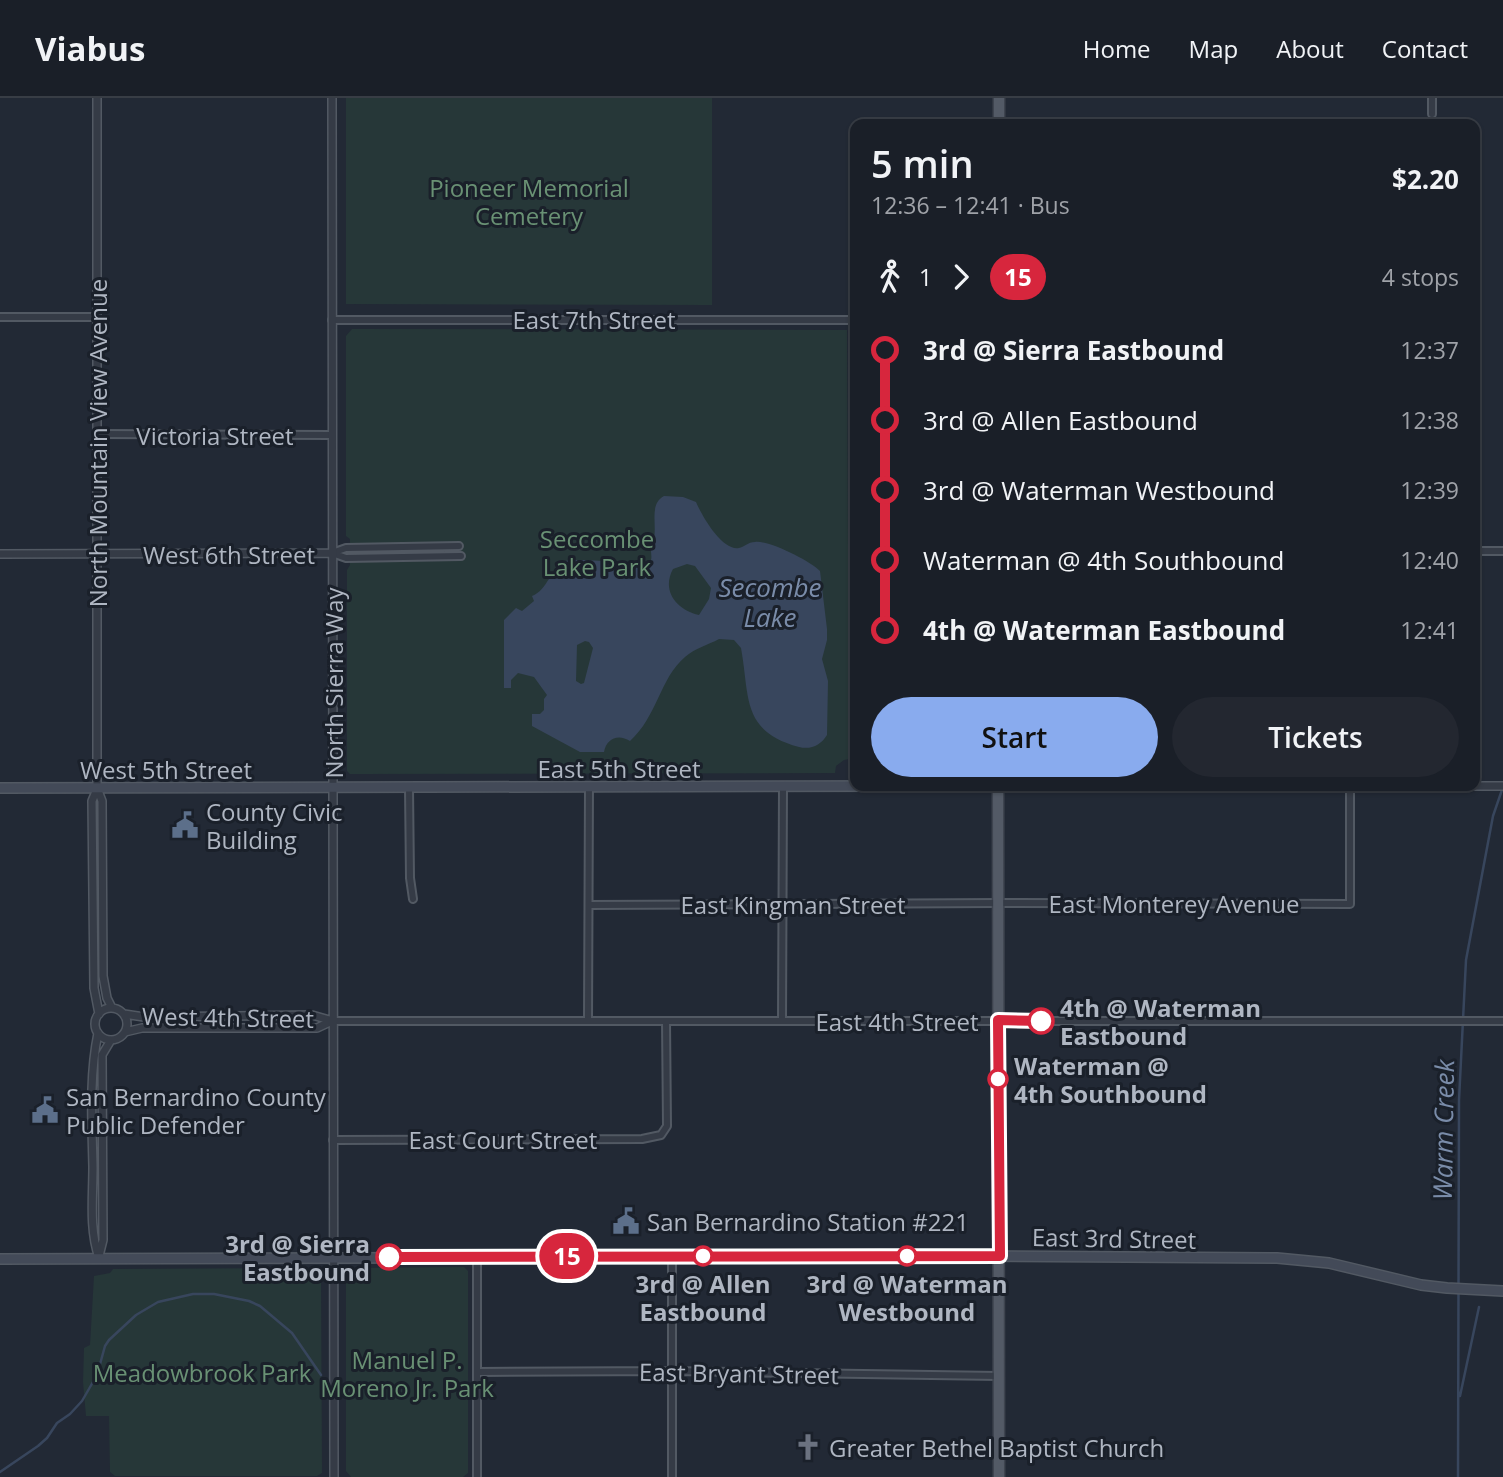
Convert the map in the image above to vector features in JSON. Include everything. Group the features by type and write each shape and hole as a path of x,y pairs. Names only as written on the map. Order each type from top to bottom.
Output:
{"main road":[{"path":"999,98 999,119"},
{"name":"East 5th Street","path":"333,787 850,786"},
{"name":"West 5th Street","path":"0,788 333,787"},
{"path":"998,791 999,1477"},
{"name":"East 3rd Street","path":"0,1259 1000,1256 1304,1260 1421,1284 1503,1291"}],"street":[{"name":"North Mountain View Avenue","path":"97,98 97,788 92,801 94,988 99,1014"},
{"name":"North Sierra Way","path":"332,98 334,1477"},
{"path":"1432,98 1432,114"},
{"path":"0,317 97,317"},
{"name":"East 7th Street","path":"332,320 850,320"},
{"name":"Victoria Street","path":"98,434 332,435"},
{"path":"332,554 346,548 459,546"},
{"path":"1480,551 1503,551"},
{"name":"West 6th Street","path":"0,554 332,554"},
{"path":"332,554 346,558 461,556"},
{"path":"1480,786 1503,786"},
{"path":"589,787 589,1021"},
{"path":"782,1021 783,787"},
{"name":"North Mountain View Avenue","path":"97,788 102,801 103,976 112,1008"},
{"path":"409,788 410,878 413,899"},
{"name":"East Monterey Avenue","path":"998,902 1350,904 1350,791"},
{"name":"East Kingman Street","path":"589,905 998,902"},
{"path":"112,1008 124,1014 127,1022 125,1032 111,1040 102,1055 103,1240 99,1258 93,1239 92,1063 98,1033 95,1023 99,1014 112,1008"},
{"name":"West 4th Street","path":"124,1014 144,1017 312,1015 333,1021"},
{"name":"West 4th Street","path":"125,1032 142,1028 317,1028 333,1021"},
{"name":"East 4th Street","path":"333,1021 1503,1021"},
{"name":"East Court Street","path":"333,1140 649,1139 661,1135 667,1126 666,1021"},
{"path":"98,1033 111,1040"},
{"path":"477,1256 477,1477"},
{"path":"672,1256 672,1477"},
{"name":"East Bryant Street","path":"478,1372 672,1371 999,1376"}],"green space":[{"name":"Pioneer Memorial Cemetery","path":"346,98 712,98 712,305 346,304"},
{"name":"Seccombe Lake Park","path":"352,329 847,330 849,759 836,766 835,773 350,774 347,771 347,570 350,565 350,539 346,536 346,336"},
{"name":"Manuel P. Moreno Jr. Park","path":"464,1267 468,1271 468,1473 463,1477 351,1477 346,1471 346,1276 352,1268"},
{"name":"Meadowbrook Park","path":"315,1268 321,1271 322,1473 317,1476 115,1476 110,1472 109,1416 86,1416 83,1382 84,1348 90,1345 94,1276 110,1273 113,1269"}],"water":[{"name":"Secombe Lake","path":"664,496 683,497 696,502 713,531 726,544 739,548 755,542 770,544 799,557 820,571 827,629 822,659 828,681 827,735 819,744 799,747 780,740 758,722 748,697 741,648 734,640 719,639 685,657 670,676 639,731 630,741 613,739 604,752 580,752 532,726 532,714 540,714 544,710 544,699 547,695 534,677 518,673 511,680 511,688 504,688 504,620 516,608 522,611 534,601 532,596 542,589 556,569 566,561 595,560 648,565 654,538 655,509","holes":["687,564 695,566 711,588 709,599 699,615 684,609 670,592 673,569","585,641 593,648 584,683 581,684 576,681 577,645"]}],"waterway":[{"name":"Warm Creek","path":"1458,1477 1459,1100 1466,960 1493,816 1503,787"},
{"path":"0,1472 38,1446 57,1423 70,1414 82,1401 97,1375 109,1340 136,1315 158,1302 193,1294 214,1294 249,1301 260,1306 292,1333 321,1375"},
{"path":"1460,1396 1479,1307"}],"bus line":[{"name":"15","path":"389,1257 1000,1256 998,1020 1041,1021"}],"place":[{"name":"County Civic Building","path":"185,825"},
{"name":"4th @ Waterman Eastbound","path":"1041,1021"},
{"name":"Waterman @ 4th Southbound","path":"998,1079"},
{"name":"San Bernardino County Public Defender","path":"45,1110"},
{"name":"San Bernardino Station #221","path":"626,1221"},
{"name":"3rd @ Allen Eastbound","path":"703,1256"},
{"name":"3rd @ Waterman Westbound","path":"907,1256"},
{"name":"3rd @ Sierra Eastbound","path":"389,1257"},
{"name":"Greater Bethel Baptist Church","path":"808,1447"}]}
